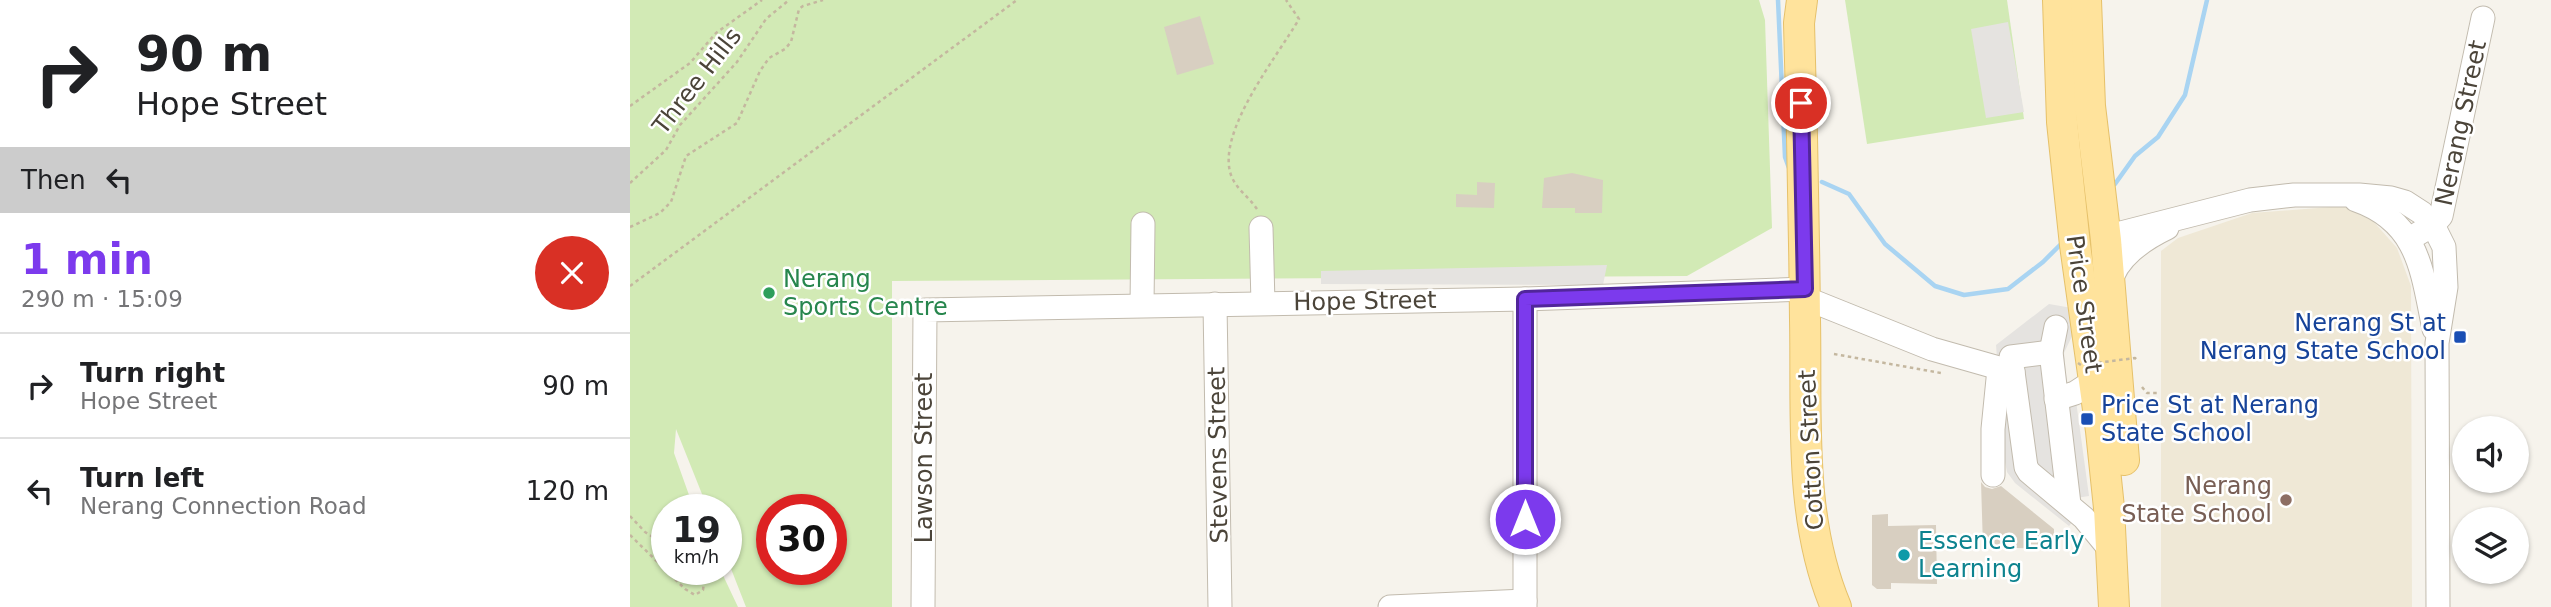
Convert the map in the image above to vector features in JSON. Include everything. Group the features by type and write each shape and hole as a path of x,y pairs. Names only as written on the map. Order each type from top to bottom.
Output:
{"main road":[{"name":"Price Street","path":"2058,0 2061,185 2088,332 2086,372 2102,431 2114,607"},
{"name":"Price Street","path":"2086,0 2091,106 2110,285 2134,607"},
{"name":"Cotton Street","path":"1797,8 1808,486 1816,543 1836,607"},
{"path":"2088,332 2091,259 2097,247 2106,240"}],"street":[{"name":"Nerang Street","path":"2437,343 2418,259 2409,239 2433,225 2441,216 2483,18"},
{"path":"2106,240 2117,234 2250,200 2294,195 2391,198 2413,208 2433,225"},
{"path":"2325,195 2357,200 2375,207 2391,218 2409,239"},
{"path":"2110,285 2114,271 2124,258 2153,236 2192,216"},
{"path":"1142,305 1143,224"},
{"name":"Nerang Street","path":"2433,225 2444,247 2446,287 2437,343 2438,607"},
{"path":"1261,228 1263,303"},
{"path":"1805,294 1932,349 2006,371"},
{"name":"Hope Street","path":"925,310 1805,294"},
{"path":"1390,607 1525,604 1525,299"},
{"name":"Stevens Street","path":"1215,304 1220,607"},
{"name":"Lawson Street","path":"923,607 925,310"},
{"path":"2056,327 2051,352 2069,504"},
{"path":"1993,475 1993,429 2011,357 2051,352"},
{"path":"2006,371 2026,469 2069,504 2112,552"},
{"path":"2056,398 2075,393 2086,372"}],"path":[{"path":"630,106 690,63 716,33 762,0"},
{"name":"Three Hills","path":"630,183 666,150 681,125 737,62 766,19 789,0"},
{"path":"630,228 660,213 671,202 686,156 737,123 760,71 769,58 785,49 790,42 799,9 822,0"},
{"path":"630,286 1017,0"},
{"path":"1261,228 1258,210 1232,179 1227,155 1241,113 1299,19 1286,0"},
{"path":"1834,354 1947,374"},
{"path":"2086,372 2081,365 2134,358 2137,360"},
{"path":"2140,380 2145,392 2160,393"},
{"path":"630,516 651,536"},
{"path":"630,535 651,556"},
{"path":"681,585 695,595 703,590 704,585"}],"shaded area":[{"path":"2008,22 2024,112 1986,118 1971,29"},
{"name":"Nerang State School","path":"2343,206 2373,221 2397,248 2411,286 2412,607 2161,607 2161,251 2178,238 2252,213"},
{"path":"1607,265 1603,285 1321,284 1321,271"},
{"path":"2049,304 2072,308 2073,334 2064,353 2067,384 2074,386 2089,496 2069,499 2080,514 2069,526 2015,483 2007,472 2005,462 1996,345"}],"green space":[{"name":"Nerang Sports Centre","path":"630,0 1759,0 1765,20 1772,228 1687,276 892,281 892,607 746,607 737,585 742,585 742,494 702,494 676,429 674,453 689,494 651,494 651,585 728,585 738,607 630,607"},
{"path":"1845,0 2007,0 2024,119 1867,144"}],"building":[{"path":"1200,16 1214,64 1177,75 1164,27"},
{"path":"1572,173 1603,180 1602,213 1575,213 1575,208 1542,208 1544,178"},
{"path":"1477,182 1495,183 1494,208 1456,207 1456,194 1477,195"},
{"path":"1981,482 1992,489 2001,486 2054,529 2054,549 1983,547"},
{"name":"Essence Early Learning","path":"1888,514 1888,526 1936,525 1937,584 1891,583 1891,589 1877,589 1872,585 1872,515"}],"waterway":[{"path":"1778,0 1785,157 1789,168"},
{"path":"2115,184 2135,156 2158,137 2185,95 2207,0"},
{"path":"1822,182 1849,194 1885,244 1935,286 1964,295 2008,289 2061,244"}],"place":[{"name":"Nerang Sports Centre","path":"769,293"},
{"name":"Nerang St at Nerang State School","path":"2460,337"},
{"name":"Price St at Nerang State School","path":"2087,419"},
{"name":"Nerang State School","path":"2286,500"},
{"name":"Essence Early Learning","path":"1904,555"}],"route":[{"path":"1525,519 1525,299 1805,289 1801,103"}]}
